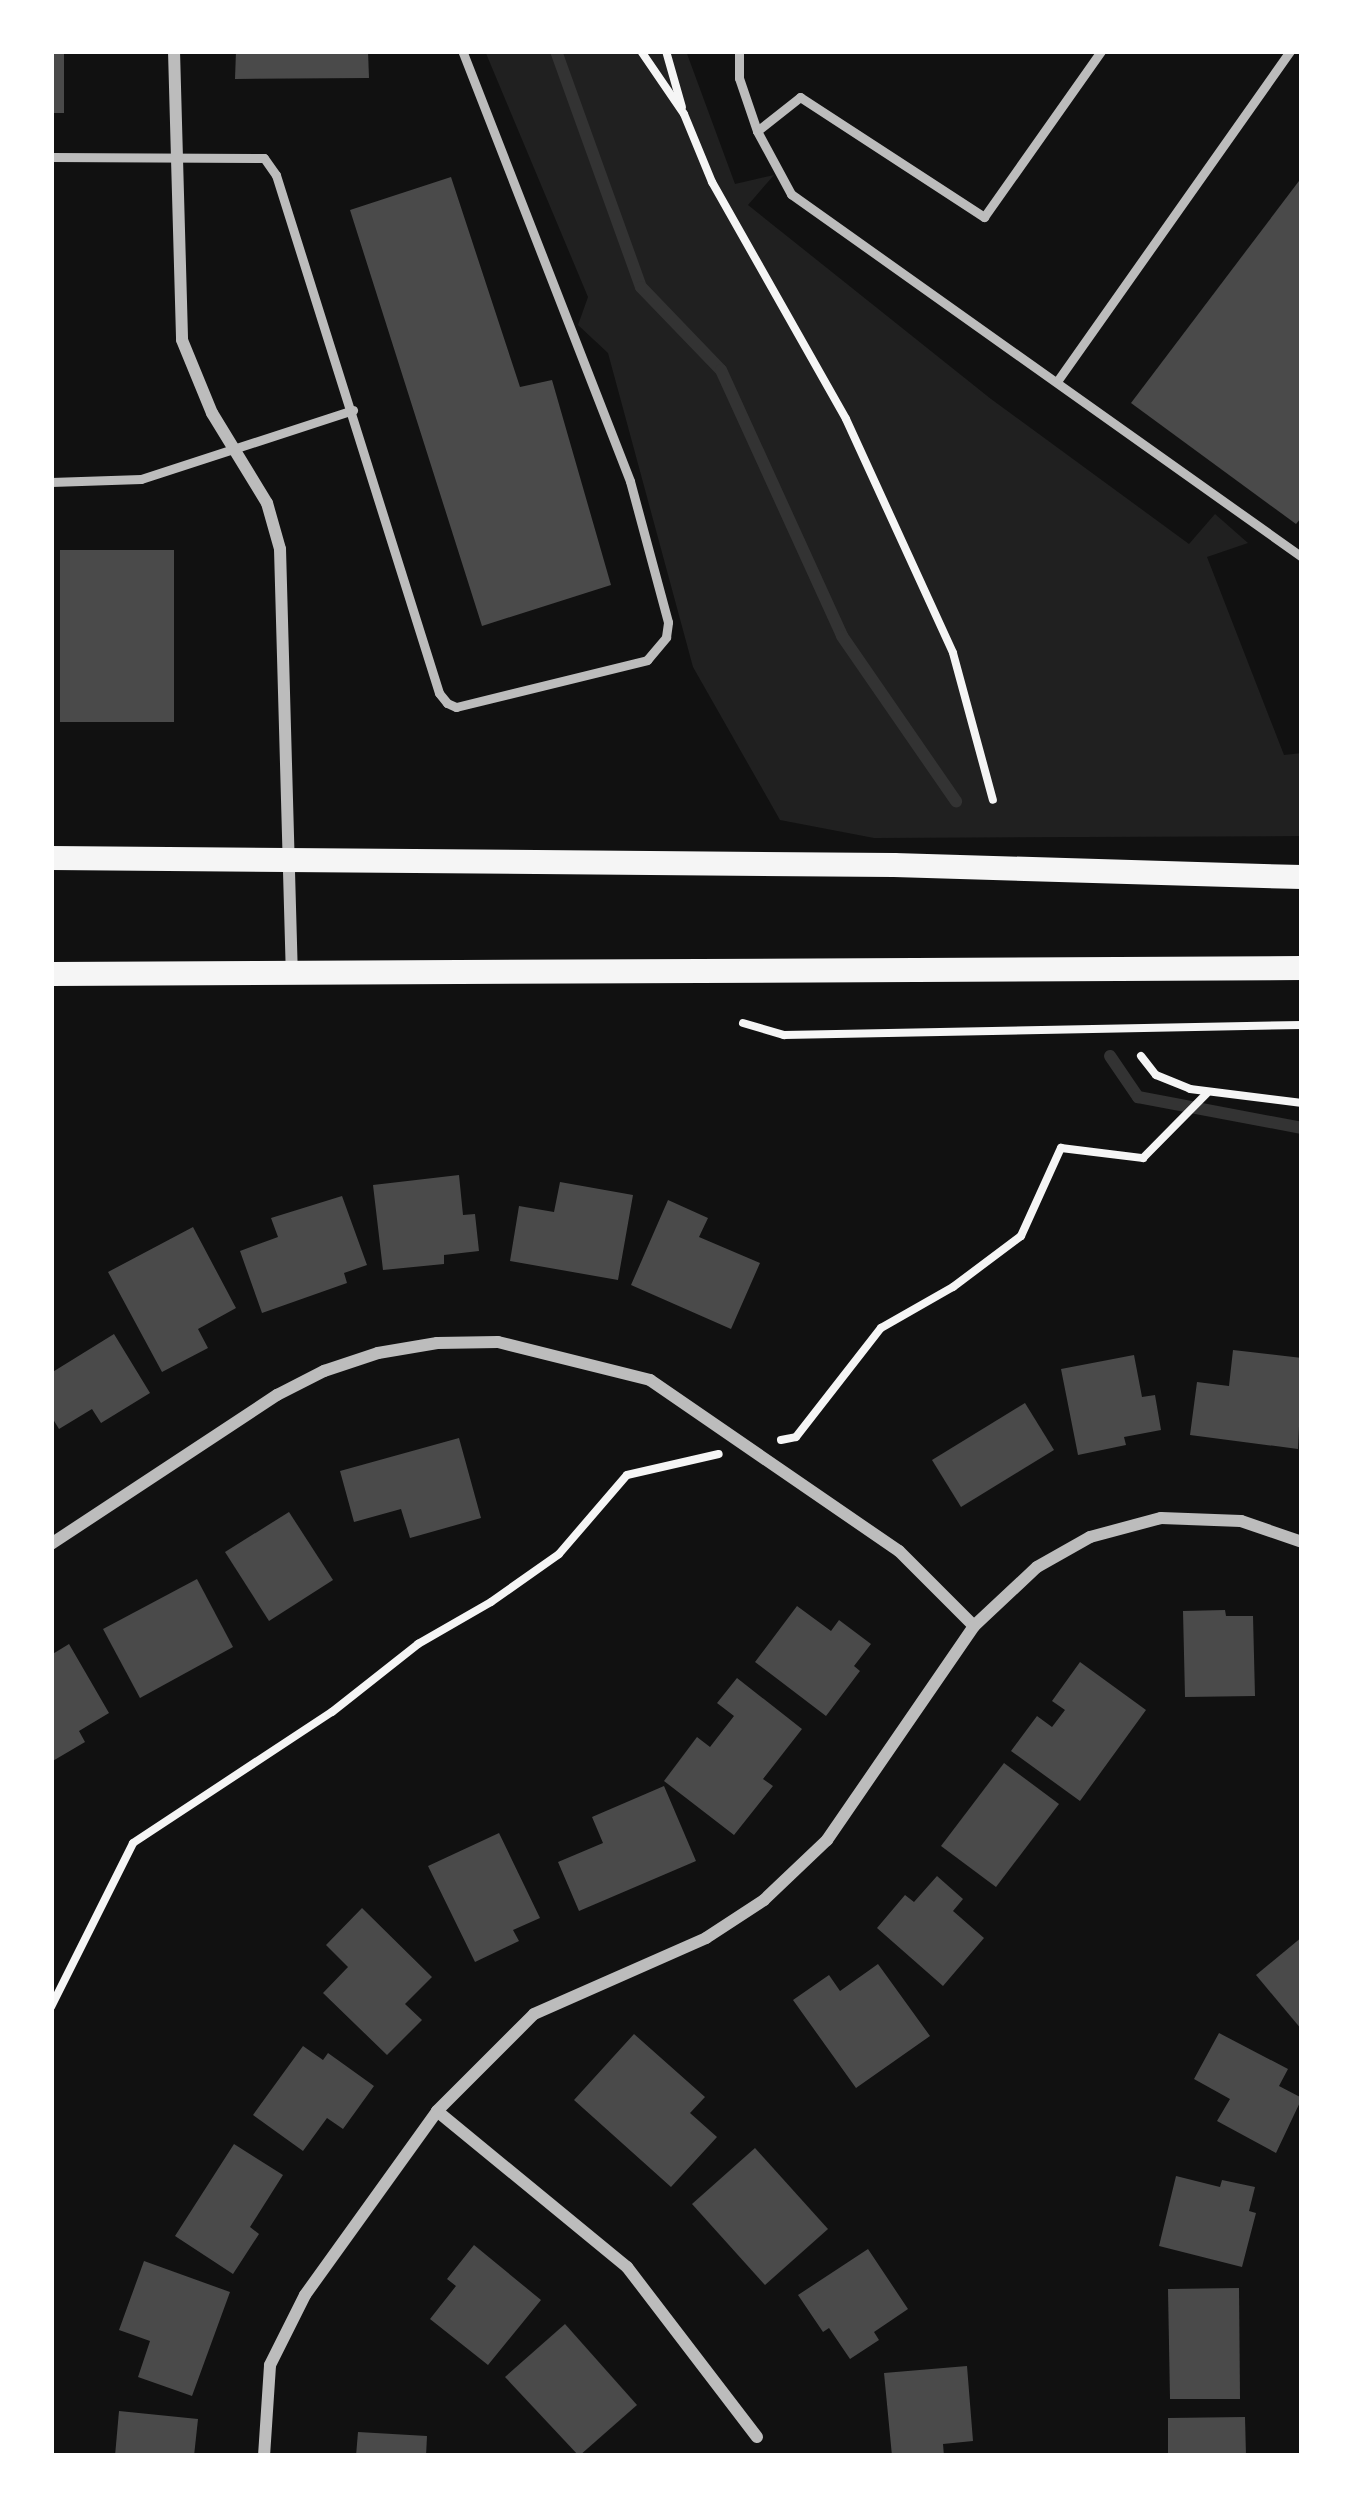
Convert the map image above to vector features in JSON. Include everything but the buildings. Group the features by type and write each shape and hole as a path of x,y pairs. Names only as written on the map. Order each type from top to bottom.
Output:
{"main road":[{"path":"51,858 894,865 1302,878"},
{"path":"51,974 1302,968"}],"street":[{"path":"174,51 182,340 233,448 267,503 280,548 292,971"},
{"path":"51,1544 277,1395 378,1353 437,1343 498,1342 650,1380 898,1551 974,1626"},
{"path":"263,2456 270,2365 304,2295 437,2111 534,2014 706,1938 764,1900 827,1840 974,1626 1037,1567 1090,1538 1161,1518 1241,1521 1302,1542"},
{"path":"437,2111 627,2267 757,2437"}],"lane":[{"path":"51,157 248,154 264,158 276,175 439,693 447,703 456,707 646,660 656,652 668,622 630,481 462,51"},
{"path":"739,51 740,78 757,131 791,194 1302,557"},
{"path":"757,131 800,97 984,217 1101,51"},
{"path":"1058,380 1290,51"},
{"path":"51,482 141,479 353,410"}],"path":[{"path":"641,51 684,114"},
{"path":"666,51 684,114 712,182 845,419 941,624 993,800"},
{"path":"743,1023 784,1035 1302,1024"},
{"path":"1141,1056 1156,1075 1207,1093 1302,1103"},
{"path":"51,2007 133,1844 332,1712 418,1644 491,1602 559,1554 627,1475 796,1436 881,1328 952,1287 1021,1236 1061,1148 1143,1158 1207,1093"}],"shaded area":[{"path":"485,51 686,51 735,184 774,175 748,205 991,399 1189,544 1215,514 1248,543 1207,557 1284,755 1302,753 1302,836 874,838 780,820 693,667 608,353 578,325 588,297"}],"waterway":[{"path":"556,51 641,287 721,370 842,636 956,801"},
{"path":"1110,1056 1138,1097 1302,1128"}]}
